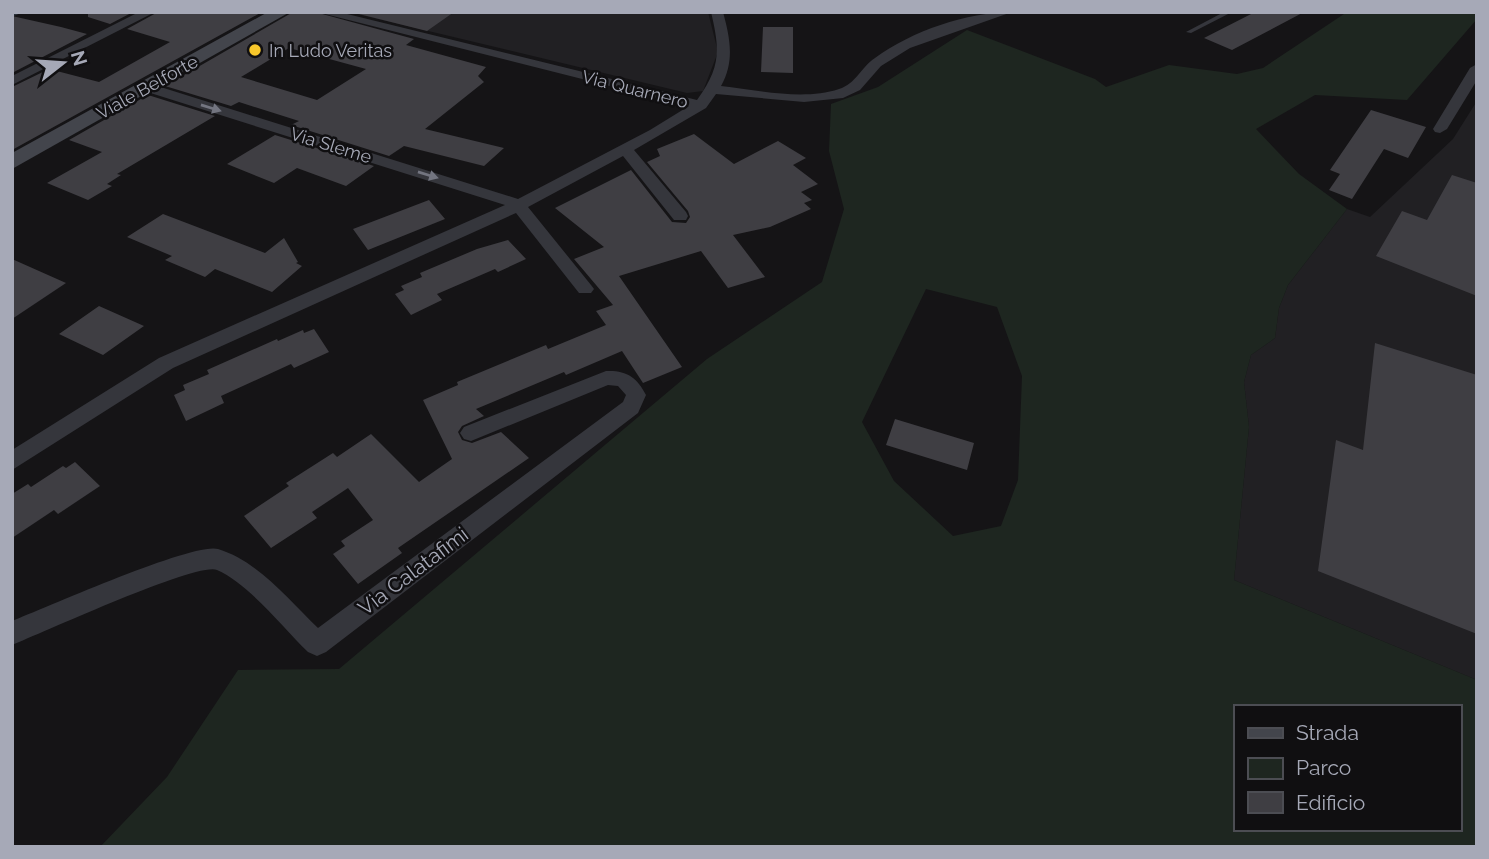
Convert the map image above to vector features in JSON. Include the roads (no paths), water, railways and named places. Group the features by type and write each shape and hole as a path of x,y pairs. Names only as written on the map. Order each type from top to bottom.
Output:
{"main road":[{"name":"Viale Belforte","path":"12,162 281,12"}],"street":[{"path":"12,81 149,12"},
{"name":"Via Quarnero","path":"323,12 701,105 713,89 817,98 851,91 875,64 909,45 951,28 1006,12"},
{"path":"713,89 725,62 724,37 717,12"},
{"path":"1440,129 1477,68"},
{"name":"Via Sleme","path":"146,87 517,204"},
{"path":"12,461 166,363 490,220 625,149 701,105"},
{"path":"625,149 681,216"},
{"path":"517,204 585,289"},
{"name":"Via Calatafimi","path":"12,633 173,568 196,560 215,558 235,568 317,644 631,407 636,395 632,385 621,377 606,378 471,433"}],"lane":[{"path":"1189,32 1229,12"}],"waterway":[{"path":"12,14 17,12"}],"place":[{"name":"In Ludo Veritas","path":"255,50"}]}
